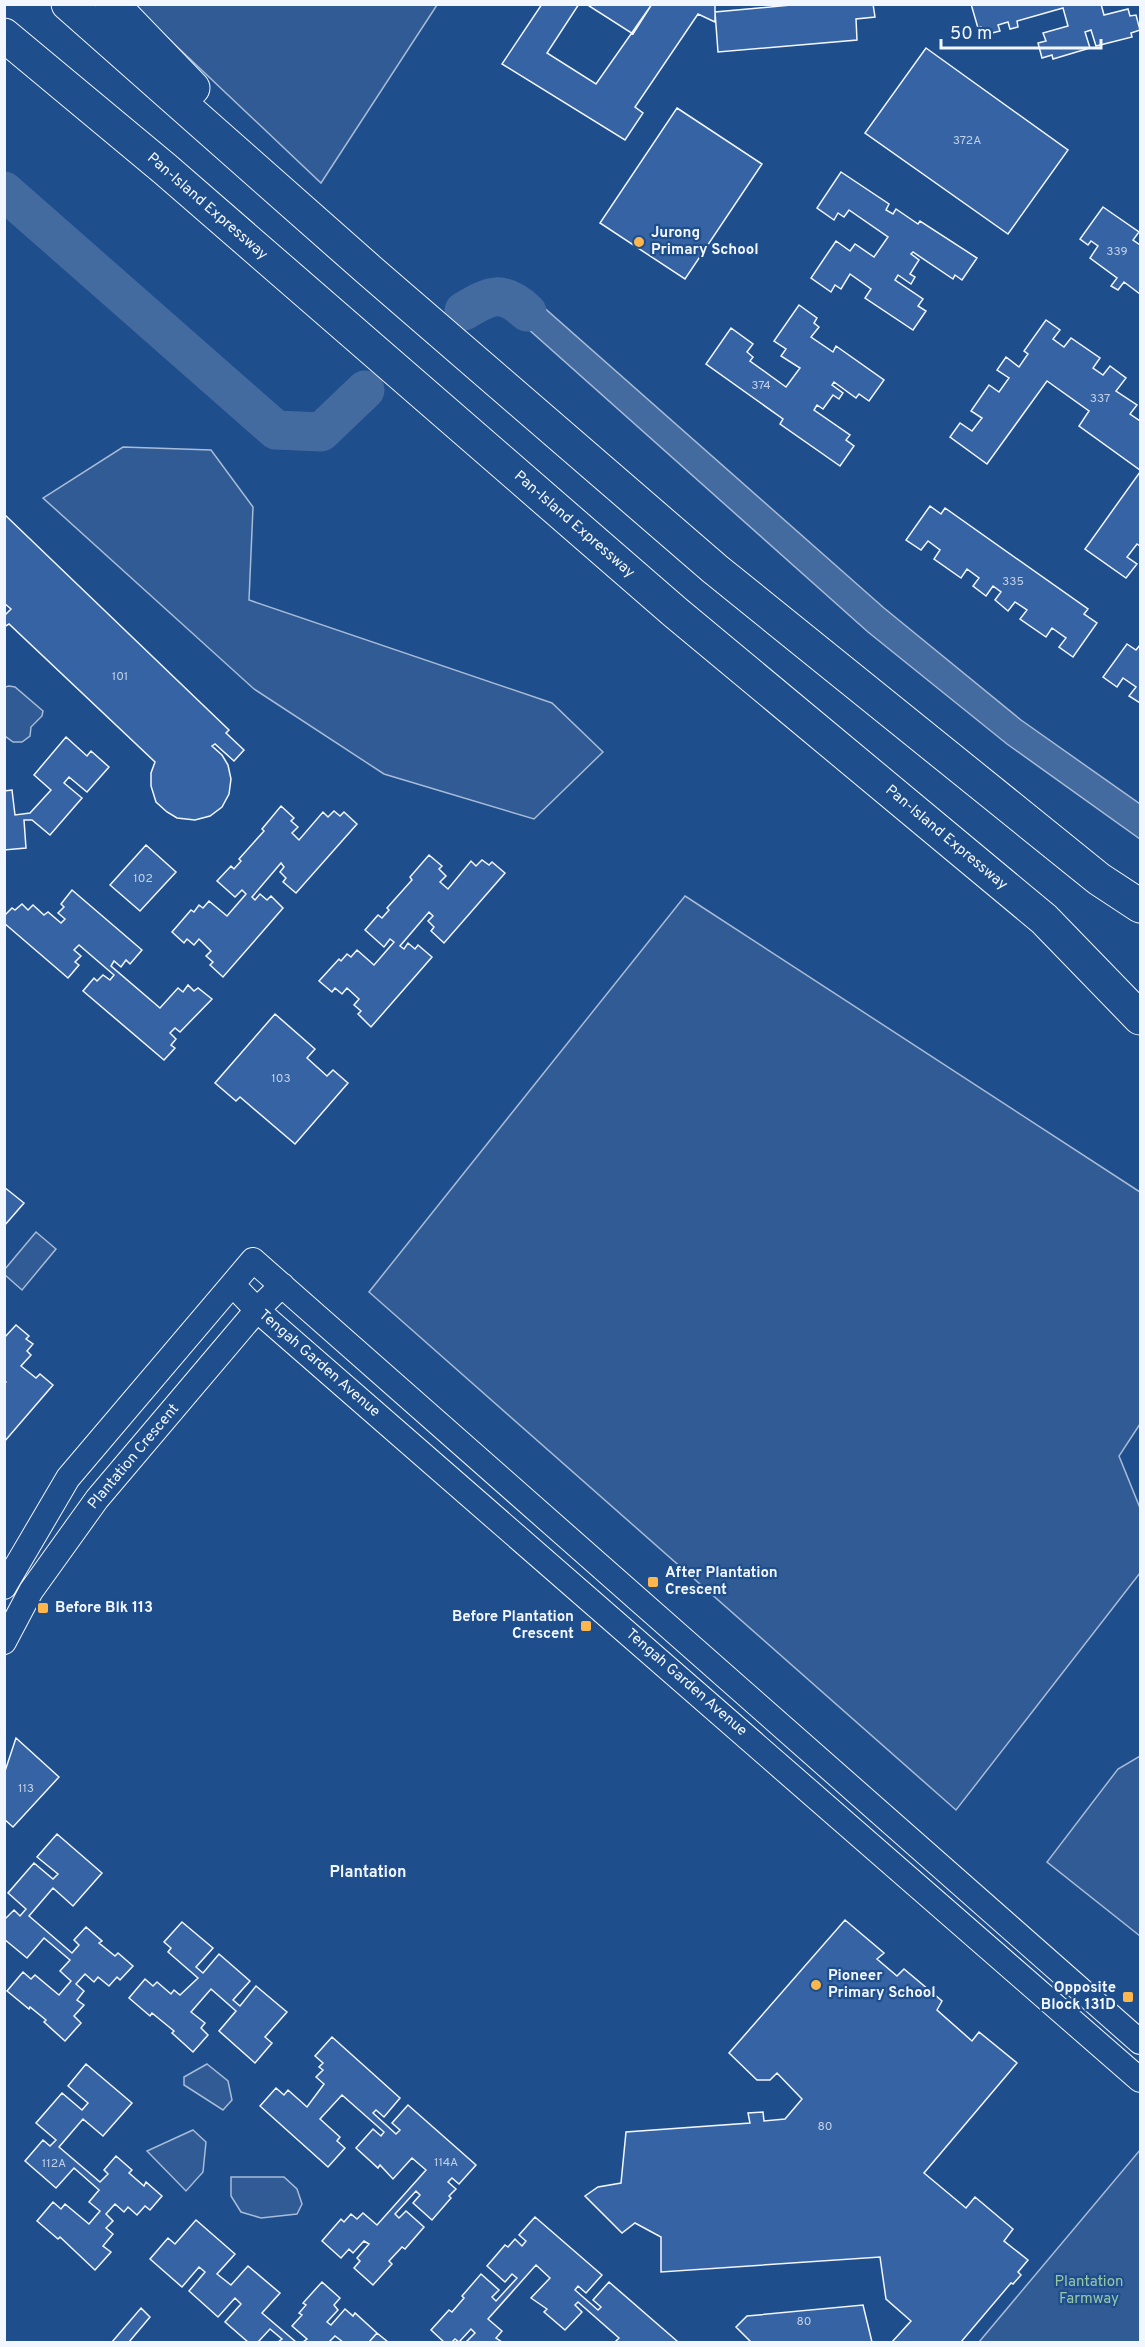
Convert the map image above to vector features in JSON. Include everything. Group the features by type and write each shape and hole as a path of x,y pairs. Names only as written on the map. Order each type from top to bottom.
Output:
{"highway":[{"path":"69,4 369,270 715,568 1100,879 1140,906"},
{"path":"112,4 369,270"},
{"name":"Pan-Island Expressway","path":"6,37 165,170 675,612 1044,919 1140,1018"}],"street":[{"name":"Tengah Garden Avenue","path":"1140,2042 253,1260 233,1285 257,1310 1140,2079"},
{"path":"4,1587 68,1478 233,1285"},
{"name":"Plantation Crescent","path":"4,1642 31,1591 97,1499 257,1310 282,1286"}],"shaded area":[{"path":"133,5 437,5 321,183"},
{"path":"502,283 524,290 884,608 1021,720 1140,804 1140,839 1007,744 868,632 508,311 494,312 469,291 482,284"},
{"path":"123,447 211,450 253,507 249,600 552,703 603,752 534,819 384,774 254,689 43,498"},
{"path":"5,687 15,687 43,711 42,716 31,727 30,736 22,742 13,742 5,736"},
{"path":"685,896 1140,1192 1140,1424 1119,1456 1140,1508 1140,1573 956,1810 369,1292"},
{"path":"36,1232 56,1249 22,1290 5,1275 5,1269"},
{"path":"1140,1756 1140,1936 1047,1862 1118,1769"},
{"path":"207,2064 228,2081 232,2100 223,2110 184,2085 184,2077"},
{"path":"193,2130 206,2142 203,2172 186,2191 147,2151"},
{"name":"Plantation Farmway","path":"1140,2150 1140,2342 979,2342"},
{"path":"231,2177 284,2177 297,2189 302,2204 297,2214 261,2218 241,2212 231,2196"}],"building":[{"path":"542,4 579,4 547,53 596,84 652,4 715,4 715,22 698,14 635,107 643,113 625,140 502,64"},
{"path":"586,4 652,4 633,34"},
{"path":"802,4 873,4 875,17 856,19 857,40 718,52 715,12"},
{"path":"971,4 1101,4 1104,15 1128,9 1130,16 1136,15 1140,30 1131,33 1132,37 1096,46 1091,30 1085,32 1090,48 1053,59 1052,55 1042,58 1038,43 1046,41 1043,33 1068,26 1063,8 1017,21 1018,27 1010,29 1008,22 998,25 1000,31 984,35 981,27 978,28"},
{"path":"926,48 1068,150 1008,234 865,133"},
{"path":"677,108 762,164 685,279 600,223"},
{"path":"841,172 889,204 886,210 893,214 896,209 918,224 920,221 977,258 962,280 955,275 953,279 913,252 911,254 919,260 910,274 915,277 911,284 898,275 895,280 923,299 918,306 926,311 913,330 865,298 871,289 850,274 841,289 835,285 831,292 811,278 836,241 850,251 855,244 874,257 888,237 849,210 844,217 838,213 834,220 817,208"},
{"path":"1103,207 1139,232 1133,240 1140,245 1140,294 1124,282 1118,290 1111,286 1117,278 1090,258 1098,246 1091,241 1088,245 1080,239"},
{"path":"799,305 817,318 814,323 819,327 811,337 833,352 836,346 884,380 869,401 859,394 856,398 834,382 832,385 843,393 839,399 833,395 823,409 817,405 814,410 850,435 846,440 854,446 840,466 780,424 783,419 706,364 731,328 753,344 747,352 753,357 750,361 786,387 800,368 781,356 786,349 774,341"},
{"path":"1046,320 1060,330 1053,339 1064,347 1071,338 1100,358 1093,368 1103,375 1110,366 1126,378 1116,391 1137,405 1130,414 1140,421 1140,470 1079,426 1089,411 1047,381 987,464 950,437 960,423 972,431 982,418 971,411 989,385 999,392 1009,378 997,370 1006,357 1019,367 1028,354 1024,351"},
{"path":"1140,472 1140,546 1137,544 1127,557 1137,564 1126,578 1085,549"},
{"path":"930,506 941,514 945,508 1088,609 1084,614 1097,623 1073,657 1059,647 1066,638 1052,628 1046,637 1020,619 1027,610 1015,602 1008,611 995,600 1001,592 993,586 986,596 973,586 979,578 967,569 961,578 934,559 940,550 928,541 921,550 906,540"},
{"path":"4,514 229,730 226,733 244,750 234,761 215,744 212,746 222,755 228,765 231,779 229,794 222,807 210,816 195,820 177,818 156,802 151,786 151,773 155,762 9,624 4,627 4,616 11,609 4,603"},
{"path":"1127,644 1136,650 1140,645 1140,703 1129,696 1136,687 1123,678 1117,687 1103,677"},
{"path":"66,737 87,756 91,751 109,767 87,792 69,777 64,783 82,798 50,835 32,820 24,820 26,848 4,850 4,791 12,790 15,815 30,813 51,790 34,775"},
{"path":"281,806 294,818 291,821 298,827 292,833 299,840 323,812 328,817 334,811 340,816 344,812 357,824 296,893 283,882 286,878 280,872 284,867 281,863 252,897 255,900 260,894 267,900 271,896 283,908 223,977 210,965 213,962 206,956 211,951 199,939 194,945 187,939 184,943 172,932 191,910 194,912 199,905 203,908 209,901 227,916 246,894 242,890 235,897 217,881 231,866 234,869 241,861 239,859 264,831 262,829"},
{"path":"146,845 176,872 140,911 110,885"},
{"path":"429,855 442,866 439,869 446,876 440,882 448,889 471,861 476,866 482,860 489,865 492,862 505,873 444,943 431,931 434,927 428,921 433,916 429,912 400,946 404,949 408,943 415,949 418,945 432,957 371,1027 358,1014 361,1011 354,1005 359,999 347,988 342,994 335,988 332,992 319,981 339,959 341,961 347,954 351,957 357,950 374,965 394,942 390,939 384,947 365,930 378,915 382,918 389,910 387,908 412,880 410,877"},
{"path":"72,890 142,950 130,964 126,960 121,967 114,961 111,966 160,1008 178,988 183,992 188,985 194,991 198,988 212,999 180,1032 175,1028 170,1033 176,1039 171,1045 175,1048 164,1060 83,991 94,978 97,981 103,975 110,980 114,975 79,945 74,950 81,956 75,962 79,965 68,978 4,923 4,916 12,908 15,910 22,904 28,910 33,905 44,915 48,912 61,923 65,919 58,913 64,907 61,904"},
{"path":"275,1014 315,1049 307,1058 327,1076 333,1070 348,1083 295,1144 240,1097 236,1101 215,1083"},
{"path":"4,1187 24,1203 4,1226"},
{"path":"16,1325 29,1336 26,1339 33,1344 27,1351 31,1355 21,1366 36,1378 40,1374 53,1385 4,1442 4,1384 6,1382 4,1380 4,1338"},
{"path":"16,1738 59,1777 13,1827 4,1819 4,1774"},
{"path":"57,1834 102,1873 73,1906 53,1888 29,1916 72,1953 79,1945 74,1940 86,1927 102,1941 99,1943 115,1956 118,1953 133,1966 120,1980 117,1977 109,1986 98,1977 94,1982 85,1974 76,1984 84,1991 77,2000 84,2005 74,2016 81,2023 65,2041 44,2022 46,2020 7,1991 23,1972 31,1979 35,1975 59,1995 71,1981 60,1971 70,1960 44,1938 27,1958 4,1939 4,1920 14,1910 20,1916 26,1909 8,1893 34,1863 53,1879 58,1874 37,1857"},
{"name":"Pioneer Primary School","path":"845,1920 884,1953 877,1959 897,1976 904,1969 942,2001 937,2010 972,2041 979,2032 1017,2063 924,2173 966,2208 975,2197 1013,2229 1004,2241 1028,2260 1018,2272 1021,2275 1013,2284 1011,2283 961,2342 892,2342 911,2321 886,2299 880,2257 661,2272 661,2237 635,2223 622,2233 585,2196 598,2187 621,2183 626,2132 750,2123 748,2113 763,2112 764,2121 785,2119 802,2099 777,2073 770,2080 757,2080 729,2053"},
{"path":"182,1922 213,1948 196,1967 203,1973 219,1954 250,1981 233,2000 240,2006 256,1986 287,2012 265,2037 272,2043 255,2063 219,2031 236,2011 211,1989 191,2012 205,2023 201,2028 208,2035 193,2052 172,2033 174,2031 152,2013 150,2016 129,1998 145,1979 153,1986 157,1982 171,1994 174,1990 180,1995 198,1978 168,1952 171,1948 164,1942"},
{"path":"332,2037 400,2098 384,2117 376,2110 373,2113 396,2134 400,2130 392,2123 408,2105 476,2165 459,2184 452,2178 448,2182 456,2189 432,2220 413,2203 420,2195 416,2191 395,2214 399,2218 406,2211 424,2227 405,2249 402,2247 389,2261 392,2264 373,2285 354,2268 360,2261 357,2258 369,2244 364,2241 353,2253 349,2249 341,2258 322,2241 341,2219 344,2222 351,2214 357,2219 363,2213 377,2225 426,2170 412,2158 393,2179 380,2165 378,2168 356,2148 373,2129 381,2136 384,2132 342,2095 320,2119 340,2137 337,2141 345,2148 328,2167 260,2106 276,2088 284,2095 288,2090 307,2107 324,2084 316,2077 323,2070 319,2067 323,2063 315,2056"},
{"path":"86,2064 132,2103 103,2136 83,2119 59,2147 100,2182 108,2174 104,2170 116,2156 132,2170 129,2173 144,2186 146,2182 162,2196 150,2210 145,2206 137,2215 128,2207 124,2212 115,2204 106,2214 113,2221 106,2228 113,2234 103,2246 111,2252 95,2270 60,2237 58,2239 37,2221 53,2202 61,2209 65,2204 89,2224 100,2211 89,2202 99,2190 74,2168 56,2188 25,2161 43,2140 50,2146 56,2140 36,2123 62,2093 82,2110 88,2103 68,2086"},
{"path":"535,2217 602,2275 586,2293 578,2286 575,2290 598,2310 601,2307 593,2300 609,2282 677,2341 615,2342 619,2338 578,2302 575,2305 582,2312 565,2330 544,2312 547,2309 531,2298 550,2278 536,2265 488,2319 502,2331 496,2338 502,2342 466,2342 475,2333 471,2329 459,2342 455,2339 452,2342 444,2342 431,2330 449,2310 452,2312 481,2274 499,2290 492,2297 496,2301 517,2278 512,2274 505,2282 487,2266 505,2245 508,2247 515,2239 522,2246 526,2241 519,2235"},
{"path":"196,2220 235,2254 217,2274 231,2285 248,2266 280,2293 262,2313 296,2342 278,2342 282,2339 270,2329 258,2342 248,2342 225,2322 241,2304 235,2298 218,2317 189,2291 205,2272 199,2267 182,2287 150,2259 168,2238 175,2244"},
{"path":"322,2282 340,2298 334,2305 338,2310 327,2322 331,2325 345,2309 353,2316 355,2313 377,2333 369,2342 343,2342 335,2336 329,2342 303,2342 307,2339 292,2326 302,2315 299,2313 306,2305 303,2303"},
{"path":"863,2305 872,2342 751,2342 736,2327 747,2316"},
{"path":"141,2308 150,2317 129,2342 112,2342"},
{"path":"377,2333 388,2342 369,2342"}],"waterway":[{"path":"4,191 276,430 321,432 365,390"},
{"path":"464,311 489,298 503,297 527,312"}],"place":[{"name":"Jurong Primary School","path":"639,242"},
{"name":"After Plantation Crescent","path":"653,1582"},
{"name":"Before Blk 113","path":"43,1608"},
{"name":"Before Plantation Crescent","path":"586,1626"},
{"name":"Pioneer Primary School","path":"816,1985"},
{"name":"Opposite Block 131D","path":"1128,1997"}],"district":[{"name":"Plantation","path":"368,1873"}]}
